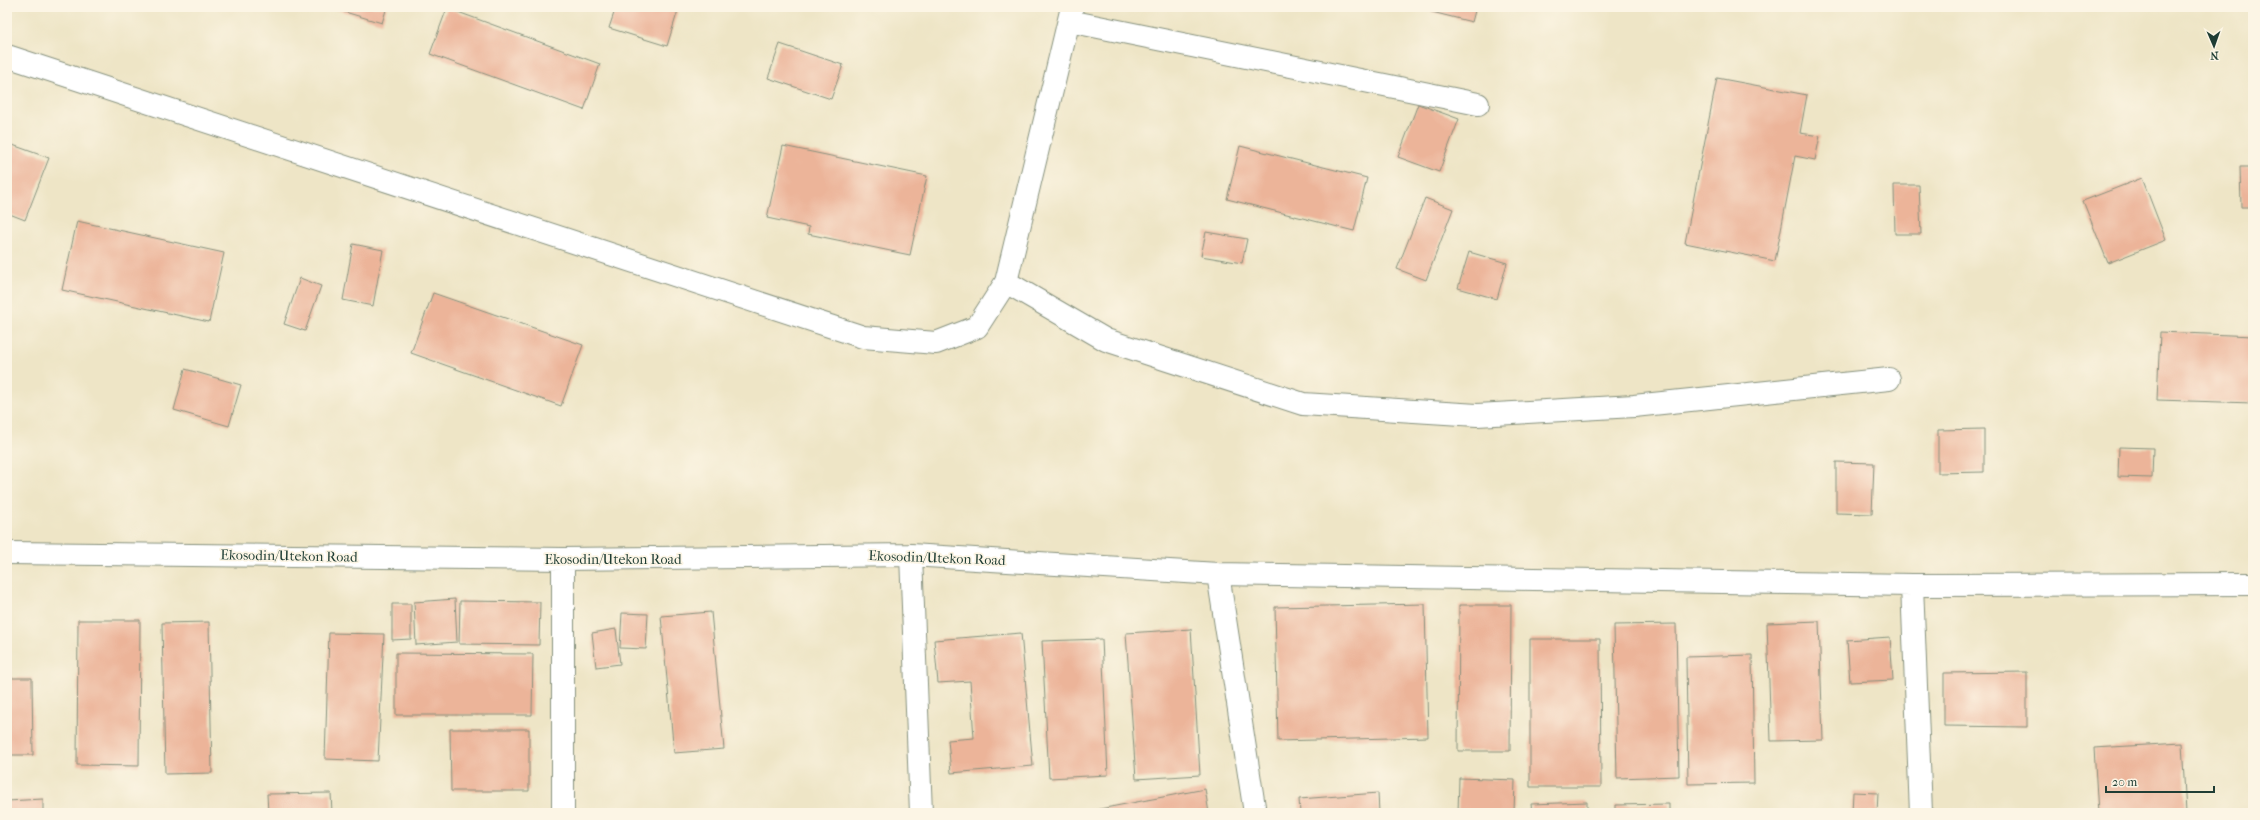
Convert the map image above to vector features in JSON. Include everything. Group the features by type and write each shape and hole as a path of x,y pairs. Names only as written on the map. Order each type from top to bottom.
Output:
{"street":[{"path":"7,56 864,337 936,343 977,327 1006,282 1071,14 1478,104"},
{"path":"1006,282 1106,340 1304,404 1477,415 1634,406 1889,379"},
{"name":"Ekosodin/Utekon Road","path":"7,553 563,560 911,555 1218,574 1912,585 2253,584"},
{"path":"911,555 921,813"},
{"path":"562,813 563,560"},
{"path":"1218,574 1255,813"},
{"path":"1912,585 1921,813"}],"building":[{"path":"328,7 387,7 382,23"},
{"path":"616,7 679,7 667,46 609,28"},
{"path":"1412,7 1476,7 1472,22"},
{"path":"447,8 600,64 584,110 430,54"},
{"path":"780,44 843,65 831,99 768,78"},
{"path":"1717,78 1807,95 1800,133 1820,136 1815,160 1795,156 1775,261 1685,243"},
{"path":"1418,104 1459,119 1439,172 1398,157"},
{"path":"7,143 49,158 25,220 7,213"},
{"path":"783,146 927,176 910,255 808,234 809,227 767,218"},
{"path":"1240,146 1367,178 1354,231 1227,199"},
{"path":"2240,167 2253,167 2253,207 2241,207"},
{"path":"2142,178 2166,240 2108,263 2083,201"},
{"path":"1894,185 1919,185 1921,234 1895,234"},
{"path":"1425,198 1453,209 1426,280 1397,269"},
{"path":"77,221 224,253 209,322 62,290"},
{"path":"1206,232 1247,239 1242,263 1201,256"},
{"path":"353,244 383,250 373,306 343,300"},
{"path":"1469,252 1507,263 1497,299 1458,288"},
{"path":"300,278 321,286 305,331 284,324"},
{"path":"433,293 583,345 561,406 411,353"},
{"path":"2160,332 2253,336 2253,403 2157,400"},
{"path":"185,369 241,385 229,426 174,410"},
{"path":"1984,429 1984,472 1938,473 1938,430"},
{"path":"2119,447 2153,448 2152,478 2118,477"},
{"path":"1836,462 1874,463 1872,514 1836,513"},
{"path":"455,599 457,642 416,645 414,602"},
{"path":"460,601 540,602 539,645 459,644"},
{"path":"392,604 411,604 411,639 392,640"},
{"path":"1425,604 1428,737 1278,741 1275,607"},
{"path":"1459,605 1511,605 1510,751 1458,751"},
{"path":"711,612 724,749 674,753 661,616"},
{"path":"622,613 648,614 646,649 620,648"},
{"path":"78,620 140,620 139,766 77,765"},
{"path":"1819,621 1823,740 1771,741 1767,623"},
{"path":"209,622 212,773 165,774 162,623"},
{"path":"1676,624 1679,776 1617,778 1614,625"},
{"path":"616,629 620,664 596,667 592,633"},
{"path":"1191,629 1200,775 1136,779 1126,633"},
{"path":"329,633 384,634 378,761 325,759"},
{"path":"1021,633 1033,766 951,773 948,740 974,738 970,681 938,683 934,640"},
{"path":"1890,637 1893,680 1850,682 1847,640"},
{"path":"1102,639 1108,775 1049,778 1042,641"},
{"path":"1530,639 1600,639 1601,787 1530,787"},
{"path":"396,653 533,654 532,715 396,715"},
{"path":"1752,655 1754,783 1688,784 1686,657"},
{"path":"2027,672 2027,727 1944,726 1944,673"},
{"path":"7,678 32,678 33,755 7,755"},
{"path":"450,729 529,729 529,791 451,791"},
{"path":"2182,743 2186,813 2098,813 2094,748"},
{"path":"1459,778 1515,780 1514,813 1458,813"},
{"path":"1205,789 1209,813 1084,813 1084,812"},
{"path":"1853,792 1878,793 1877,813 1852,813"},
{"path":"331,793 332,813 268,813 267,794"},
{"path":"1378,793 1379,813 1300,813 1299,799"},
{"path":"43,799 43,813 7,813 7,801"},
{"path":"1587,802 1587,813 1532,813 1531,804"},
{"path":"1669,804 1669,813 1615,813 1615,805"}]}
